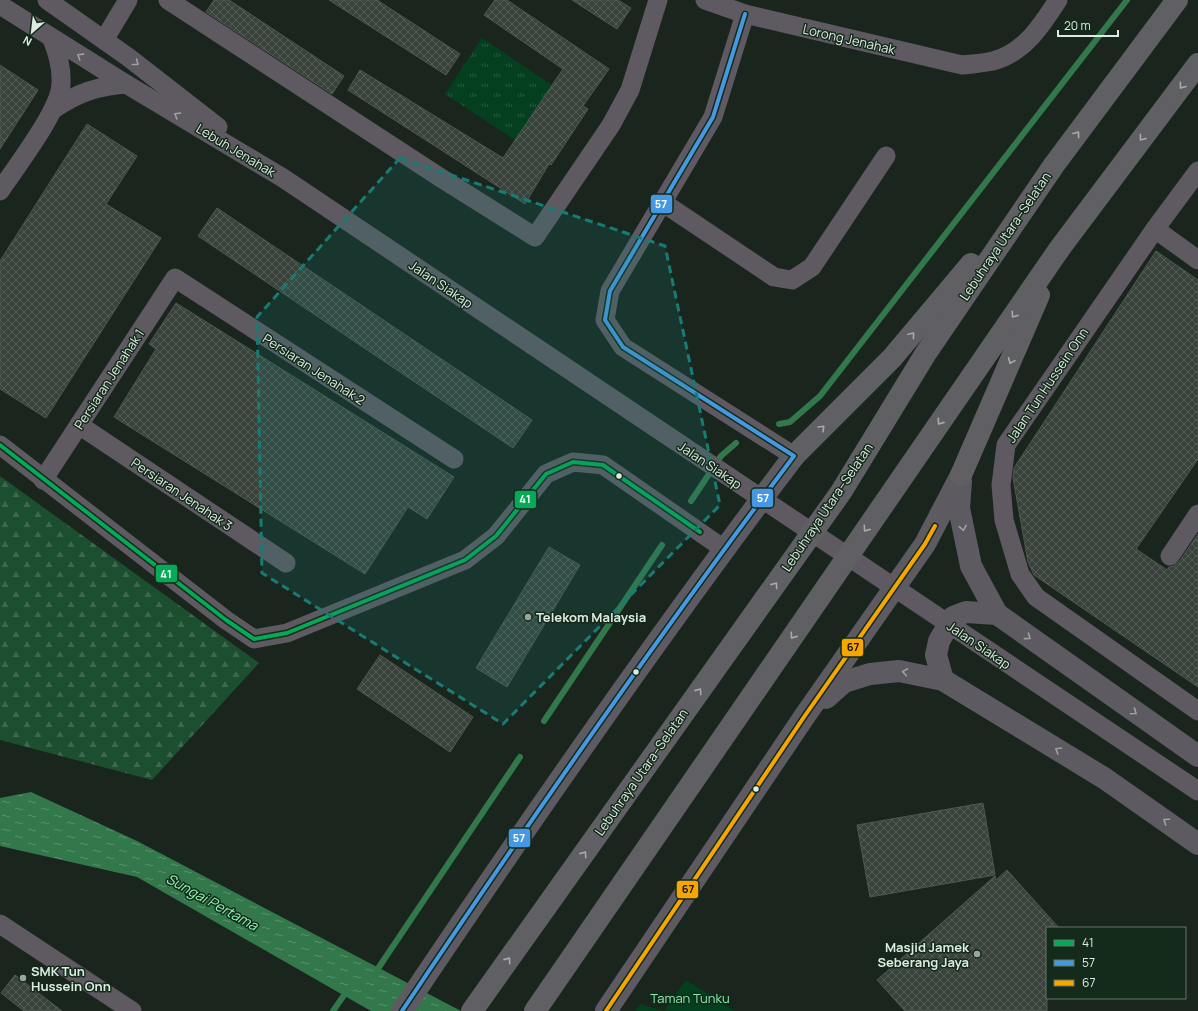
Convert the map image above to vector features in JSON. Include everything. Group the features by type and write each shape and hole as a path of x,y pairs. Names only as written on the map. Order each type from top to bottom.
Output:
{"highway":[{"name":"Lebuhraya Utara–Selatan","path":"472,1011 841,492 926,353 1054,165 1177,0"},
{"path":"535,1011 1060,248 1198,64"},
{"path":"794,456 892,358 1054,165"},
{"path":"961,475 1060,248"}],"main road":[{"path":"402,1011 427,972 618,696 724,549 794,456"},
{"path":"961,475 959,508 971,566 996,614 1198,756"},
{"path":"606,1011 804,717 925,544 961,475"},
{"path":"943,680 936,655 939,641 953,618 966,612 996,614"},
{"path":"804,717 844,682 870,674 899,671 943,680 1104,778 1198,844"}],"street":[{"name":"Lebuh Jenahak","path":"47,0 128,57 282,178"},
{"path":"104,40 128,0"},
{"path":"168,0 434,174 535,237 611,125 630,90 658,0"},
{"name":"Lorong Jenahak","path":"705,0 745,14 962,65 994,61 1020,47 1040,28 1058,0"},
{"name":"Lebuh Jenahak","path":"0,5 52,39 282,178"},
{"path":"745,14 713,117 610,291 605,320 623,347 794,456"},
{"path":"0,191 54,109 61,86 60,62 52,39"},
{"path":"54,109 70,98 88,90 106,85 126,84"},
{"path":"662,202 774,277 792,280 812,267 886,156"},
{"name":"Jalan Tun Hussein Onn","path":"1198,170 1154,229 1006,445 1001,485 1004,520 1020,574 1036,597 1198,711"},
{"name":"Jalan Siakap","path":"282,178 1198,792"},
{"path":"1154,229 1198,260"},
{"name":"Persiaran Jenahak 1","path":"43,480 174,278"},
{"name":"Persiaran Jenahak 2","path":"174,278 454,459"},
{"name":"Persiaran Jenahak 3","path":"79,425 286,563"},
{"path":"0,445 43,480 226,620 254,639 287,633 465,560 496,536 546,474 573,462 603,465 724,549"},
{"path":"1170,556 1198,514"},
{"path":"0,924 132,1011"}],"highlighted area":[{"path":"400,158 665,246 720,505 503,724 262,573 257,317"}],"green space":[{"path":"482,38 552,85 515,140 445,94"},
{"path":"0,476 259,663 152,780 0,740"},
{"name":"Taman Tunku","path":"686,980 735,1011 664,1011"},
{"path":"640,1004 664,1011 635,1011"}],"water":[{"name":"Sungai Pertama","path":"31,792 137,841 461,1011 371,1011 137,877 0,846 0,798"}],"building":[{"path":"214,0 229,0 344,76 332,94 206,12"},
{"path":"329,0 377,0 460,54 446,75"},
{"path":"495,0 507,0 609,69 583,106 588,109 551,165 549,164 525,204 348,90 360,70 503,158 563,69 484,15"},
{"path":"572,0 618,0 631,8 617,29"},
{"path":"0,65 38,90 0,149"},
{"path":"87,124 137,156 106,204 161,238 46,418 0,389 0,261"},
{"path":"217,208 532,420 513,448 198,236"},
{"path":"1156,251 1198,280 1198,459 1136,549 1167,570 1169,567 1174,566 1179,562 1198,534 1198,687 1034,575 1028,562 1013,478 1014,468"},
{"path":"176,303 454,477 427,519 408,507 365,574 114,417 156,349 149,344"},
{"name":"Telekom Malaysia","path":"549,547 580,565 507,687 476,668"},
{"path":"380,655 473,717 450,752 357,689"},
{"path":"983,803 995,875 870,897 857,825"},
{"name":"Masjid Jamek Seberang Jaya","path":"1007,870 1058,927 1046,927 1047,1011 905,1011 877,980 995,876 996,880"},
{"path":"15,975 62,1011 24,1011 1,993"}],"waterway":[{"path":"779,424 790,422 820,396 1127,0"},
{"path":"691,501 721,456 736,443"},
{"path":"544,721 662,545"},
{"path":"375,973 520,757"},
{"path":"333,1011 349,988"}],"transit line":[{"name":"57","path":"402,1011 497,870 594,731 743,524 794,456 623,347 605,320 610,291 713,117 745,14"},
{"name":"41","path":"0,445 226,620 254,639 287,633 465,560 496,536 546,474 573,462 603,465 700,532"},
{"name":"67","path":"606,1011 804,717 925,544 935,526"}],"place":[{"name":"Telekom Malaysia","path":"528,617"},
{"name":"Masjid Jamek Seberang Jaya","path":"977,954"},
{"name":"SMK Tun Hussein Onn","path":"23,978"}]}
